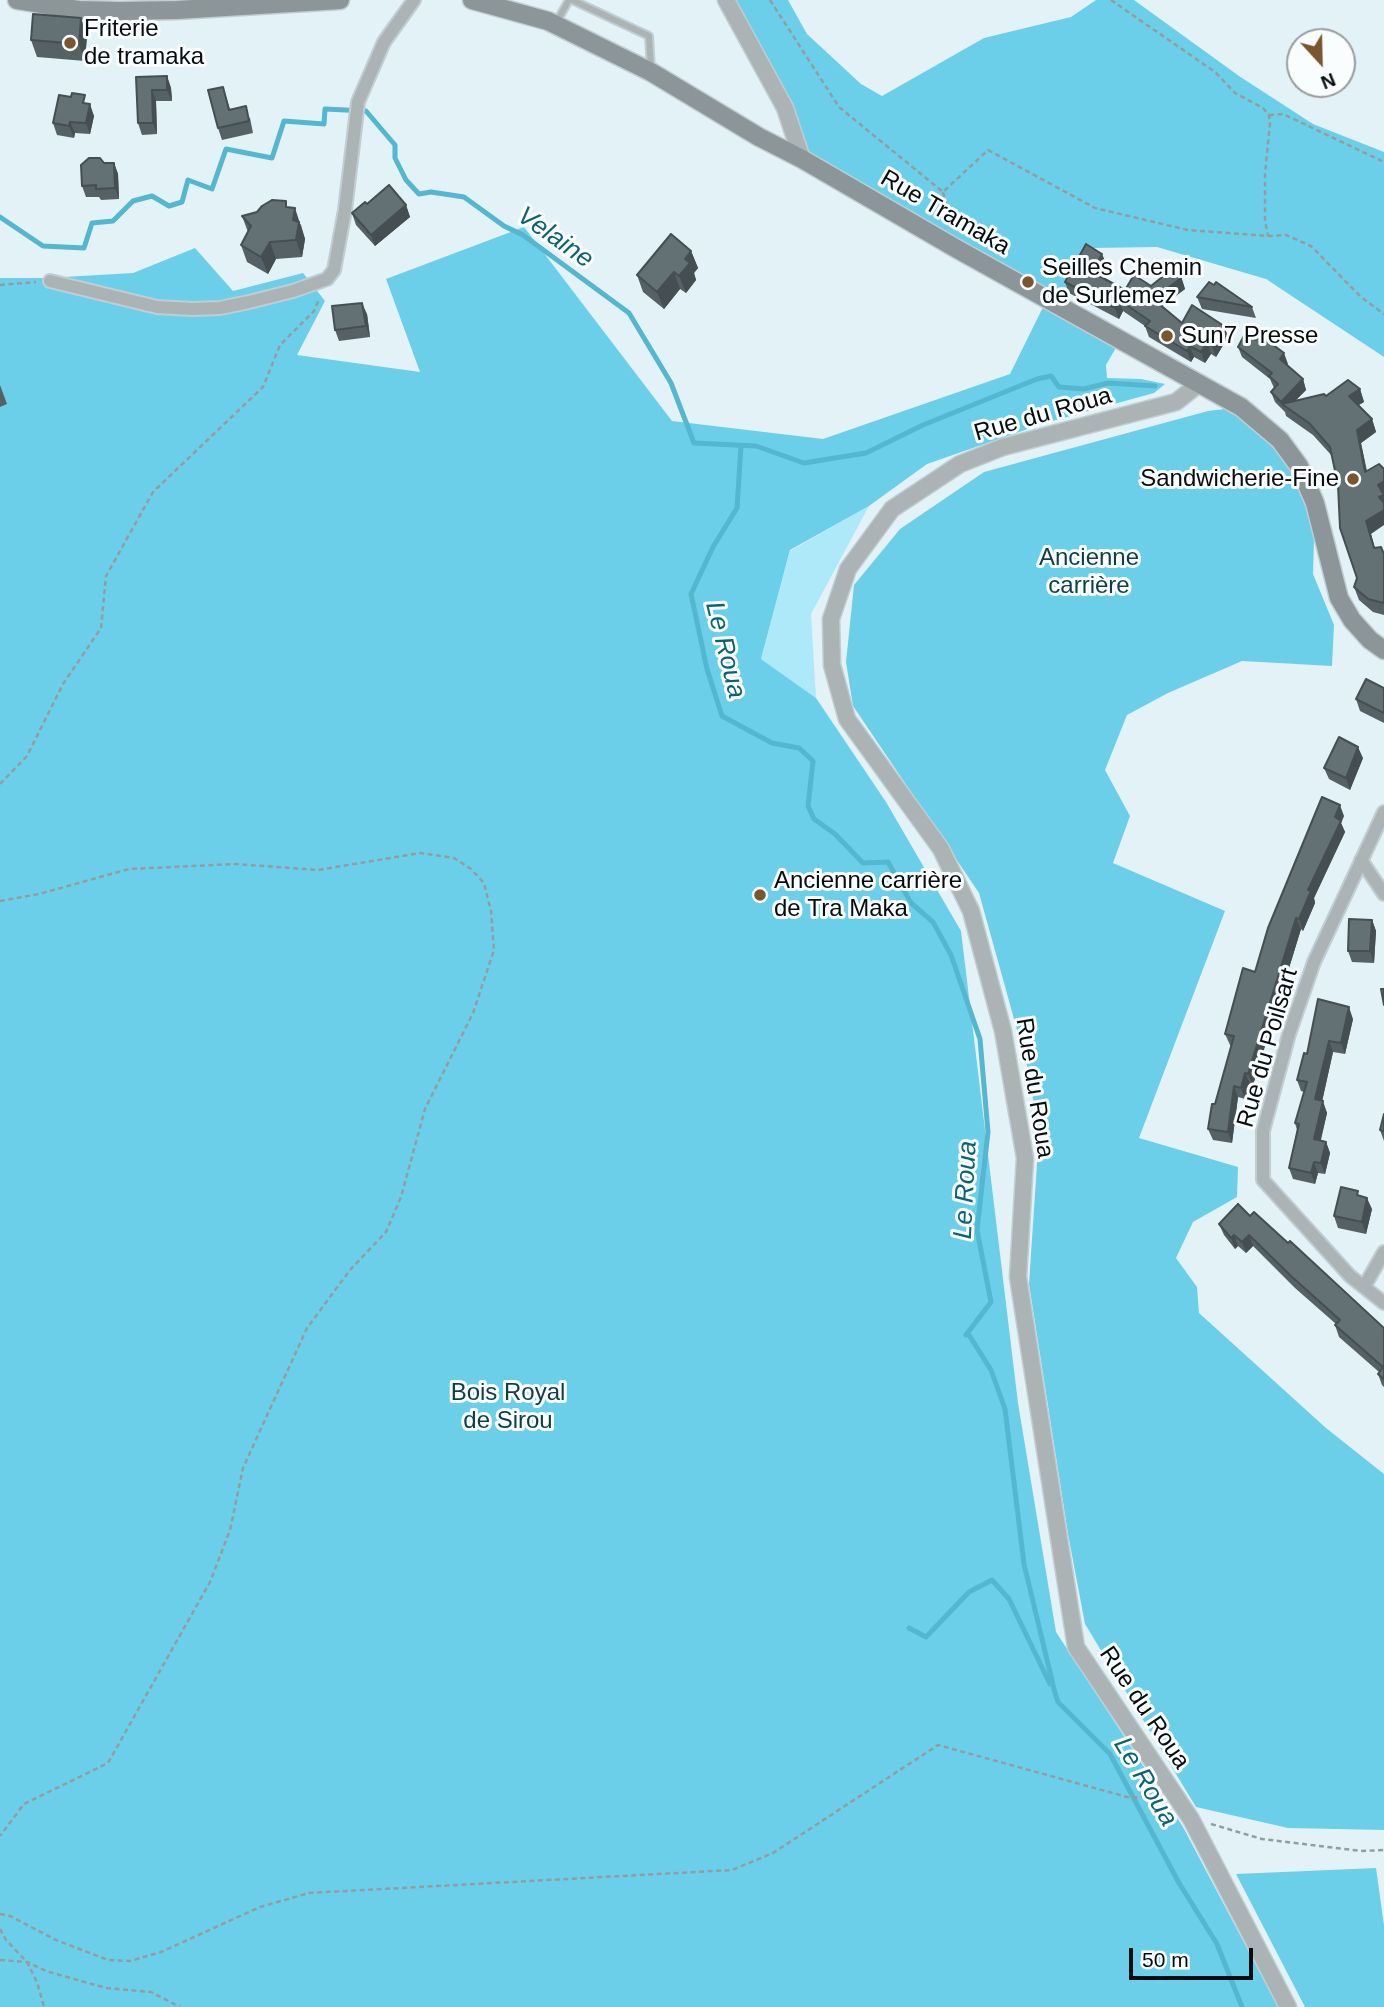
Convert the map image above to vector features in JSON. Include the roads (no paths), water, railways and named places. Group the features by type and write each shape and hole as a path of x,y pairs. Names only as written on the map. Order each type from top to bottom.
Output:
{"main road":[{"path":"17,0 79,10 120,11 340,0"},
{"name":"Rue Tramaka","path":"472,0 555,24 651,72 957,249 1241,407 1280,440 1298,466 1315,503 1339,598 1352,620 1370,640 1384,650"}],"street":[{"path":"50,281 157,307 192,309 220,308 249,302 327,279 334,270 343,222 357,108 384,42 414,0"},
{"path":"726,0 785,108 802,159"},
{"name":"Rue du Roua","path":"1200,383 1176,401 1003,447 960,464 892,509 848,569 831,619 832,665 847,719 941,849 971,911 1003,1031 1026,1158 1018,1276 1076,1647 1191,1819 1288,2007"},
{"name":"Rue du Poilsart","path":"1382,821 1314,962 1289,1034 1263,1131 1263,1180 1350,1276 1384,1303"},
{"path":"1361,860 1384,894"},
{"path":"1364,1287 1384,1252"}],"lane":[{"path":"555,24 571,0 649,36 651,72"}],"waterway":[{"name":"Velaine","path":"0,217 43,246 84,248 92,223 113,221 133,201 152,196 169,206 182,202 188,180 212,189 226,149 272,158 284,121 324,124 325,109 366,111 395,145 395,158 406,180 419,194 431,192 464,197 504,226 523,235 629,313 671,383 694,443 756,446 804,463 866,453 923,425 1037,379 1051,376 1059,387 1084,389 1108,383 1155,386"},
{"name":"Le Roua","path":"741,446 737,508 713,547 691,594 707,669 722,716 772,743 799,748 813,761 808,806 814,819 835,834 863,863 888,862 911,903 933,922 951,955 980,1039 988,1132 977,1230 991,1302 966,1335 969,1335 991,1370 1005,1409 1024,1564 1055,1693 1058,1702 1110,1754 1179,1883 1217,1944 1242,2007"},
{"path":"909,1628 926,1637 969,1592 992,1580 1009,1599 1050,1684"}],"place":[{"name":"Friterie de tramaka","path":"70,43"},
{"name":"Seilles Chemin de Surlemez","path":"1028,282"},
{"name":"Sun7 Presse","path":"1167,336"},
{"name":"Sandwicherie-Fine","path":"1353,479"},
{"name":"Ancienne carrière de Tra Maka","path":"760,895"}],"park label":[{"name":"Ancienne carrière","path":"1089,572"},
{"name":"Bois Royal de Sirou","path":"508,1407"}]}
